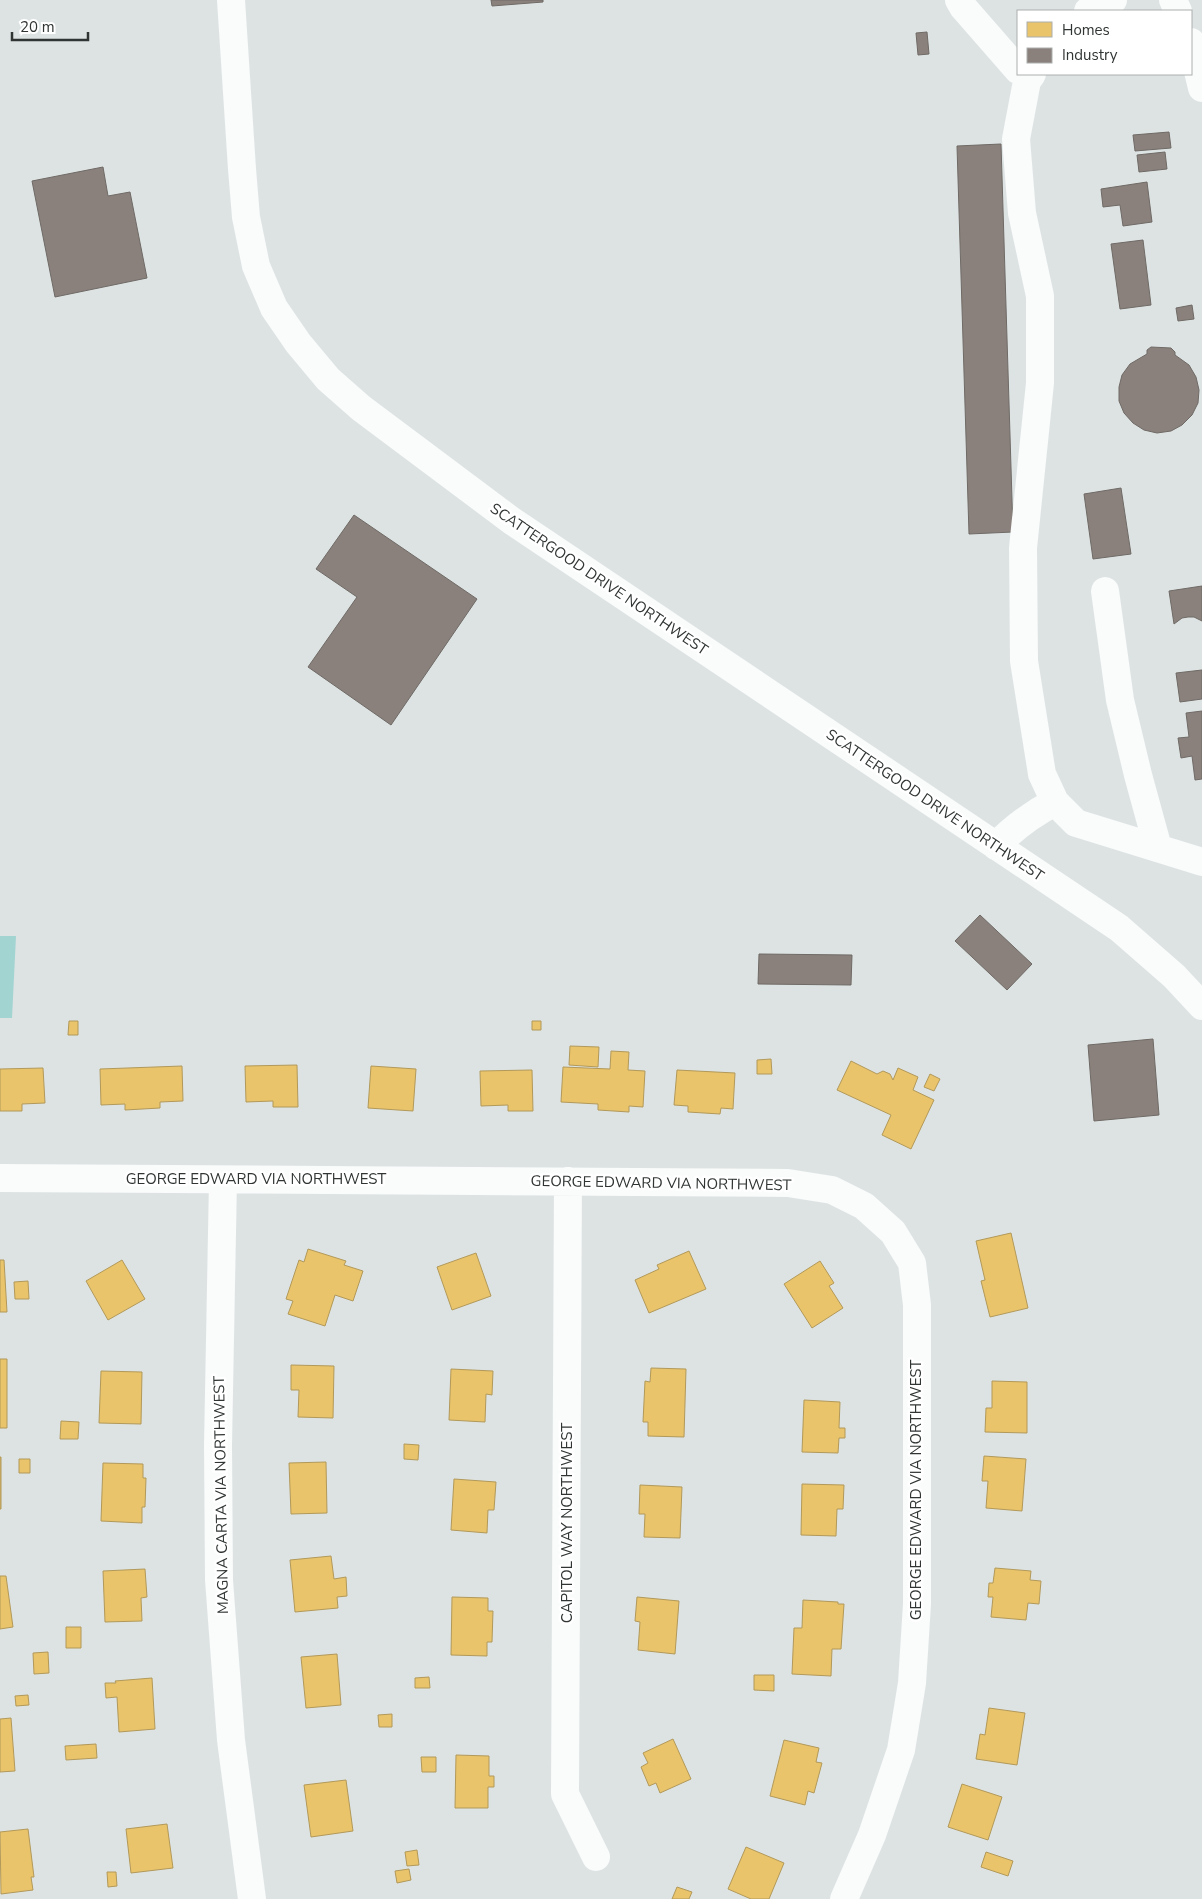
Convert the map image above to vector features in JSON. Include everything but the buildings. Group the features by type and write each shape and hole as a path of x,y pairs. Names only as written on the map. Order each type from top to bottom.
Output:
{"street":[{"name":"SCATTERGOOD DRIVE NORTHWEST","path":"231,0 246,217 256,266 274,308 298,343 328,379 361,408 512,521 1119,928 1174,976 1202,1006"},
{"path":"959,0 963,7 1017,67"},
{"path":"1090,10 1113,0"},
{"path":"1192,46 1202,88"},
{"path":"1024,75 1016,139 1022,213 1040,296 1040,383 1023,548 1024,661 1042,774 1055,802 1076,823 1202,862"},
{"path":"1105,591 1120,700 1158,848"},
{"path":"996,846 1011,830 1032,813 1055,802"},
{"name":"GEORGE EDWARD VIA NORTHWEST","path":"0,1178 788,1183 832,1190 864,1206 893,1232 912,1263 917,1305 917,1604 912,1683 900,1750 872,1835 844,1899"},
{"name":"MAGNA CARTA VIA NORTHWEST","path":"223,1180 218,1445 219,1580 231,1740 252,1899"},
{"name":"CAPITOL WAY NORTHWEST","path":"568,1181 565,1794 596,1858"}],"shaded area":[{"path":"0,936 16,936 12,1018 0,1018"}]}
